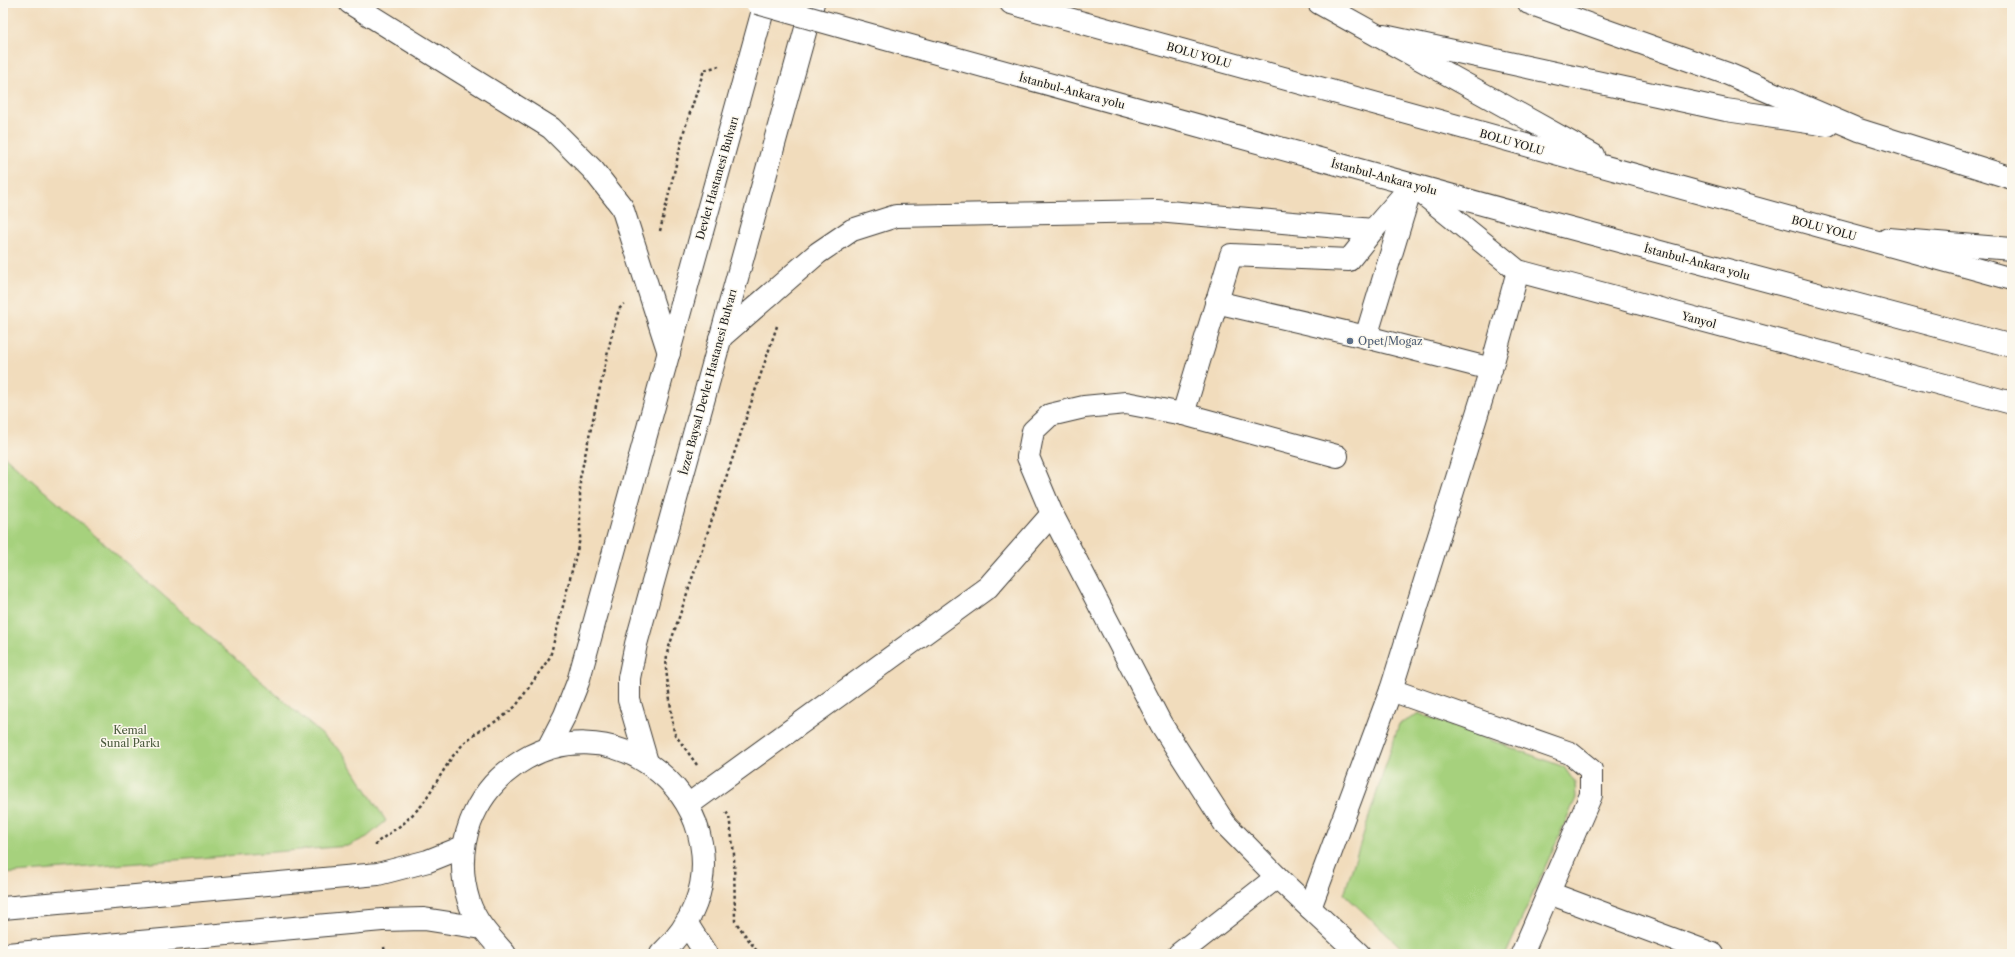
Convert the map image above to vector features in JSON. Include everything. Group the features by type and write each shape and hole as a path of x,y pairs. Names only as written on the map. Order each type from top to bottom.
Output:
{"main road":[{"path":"350,3 552,128 593,170 622,207 668,353 578,682 566,715 548,748"},
{"name":"İstanbul-Ankara yolu","path":"757,3 1412,185 2012,346"},
{"name":"Devlet Hastanesi Bulvarı","path":"668,353 765,3"},
{"name":"İzzet Baysal Devlet Hastanesi Bulvarı","path":"647,762 629,700 629,678 636,644 813,3"},
{"name":"BOLU YOLU","path":"1011,3 2012,279"},
{"path":"1319,3 1625,173"},
{"path":"1529,3 1728,74 1859,130 2012,178"},
{"path":"1373,34 1726,110 1859,130"},
{"path":"1183,414 1231,254 1349,260 1412,185"},
{"path":"1366,337 1412,185"},
{"name":"Yanyol","path":"1412,185 1518,271 2012,403"},
{"path":"720,338 818,253 852,230 896,216 1157,211 1373,230"},
{"path":"1857,237 2012,249"},
{"path":"1310,908 1391,690 1491,369 1518,271"},
{"path":"1216,302 1366,337 1491,369"},
{"path":"1337,456 1183,414 1126,403 1084,407 1050,415 1033,431 1028,457 1052,514 1161,724 1225,824 1277,877 1359,954"},
{"path":"688,805 988,587 1052,514"},
{"path":"1391,690 1570,753 1591,770 1591,795 1522,954"},
{"path":"505,954 482,928 470,903 463,876 464,847 470,821 483,796 496,780 523,759 548,748 573,743 599,744 624,750 647,762 670,781 688,805 698,828 703,853 702,877 697,901 687,924 673,942 661,954"},
{"path":"3,908 378,874 428,861 464,847"},
{"path":"1180,954 1277,877"},
{"path":"1549,893 1713,954"},
{"path":"7,954 382,920 424,919 482,928"},
{"path":"687,924 706,954"}],"path":[{"path":"659,238 684,131 704,70"},
{"path":"378,874 376,843 404,823 422,805 452,757 464,743 477,732 500,719 516,706 550,657 580,539 580,478 610,338 619,309 644,280"},
{"path":"759,954 735,921 734,854 728,816 714,787 674,733 666,669 666,653 776,330"},
{"path":"382,920 385,954"}],"green space":[{"name":"Kemal Sunal Parkı","path":"3,455 343,753 386,821 367,837 348,846 3,874"},
{"path":"1420,714 1564,767 1575,783 1576,798 1506,954 1408,954 1344,894 1399,724"}],"place":[{"name":"Opet/Mogaz","path":"1350,341"}]}
